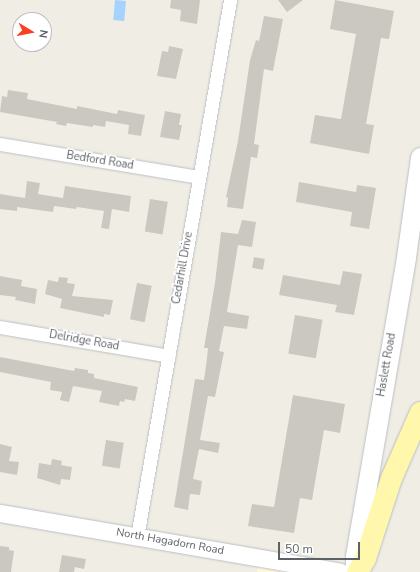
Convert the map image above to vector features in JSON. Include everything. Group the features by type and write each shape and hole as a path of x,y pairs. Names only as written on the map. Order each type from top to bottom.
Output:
{"main road":[{"name":"Haslett Road","path":"356,572 355,556 406,258 420,157"},
{"path":"356,572 365,558 390,478 420,412"}],"street":[{"name":"Cedarhill Drive","path":"137,537 230,0"},
{"name":"Bedford Road","path":"0,144 199,177"},
{"name":"Delridge Road","path":"0,327 169,356"},
{"name":"North Hagadorn Road","path":"0,513 340,572"}],"shaded area":[{"path":"259,560 326,572 257,572"}],"water":[{"path":"115,0 126,1 124,21 113,20"}],"building":[{"path":"171,0 200,0 197,24 180,21 181,10 170,8"},
{"path":"278,0 303,0 287,12"},
{"path":"335,0 394,11 389,39 381,38 366,124 374,125 369,154 310,143 315,115 341,119 356,34 330,29"},
{"path":"264,16 283,19 273,71 264,69 254,144 259,145 257,158 251,157 243,209 227,207 228,198 226,197 238,141 250,60 256,40 259,41"},
{"path":"169,46 183,49 176,79 157,76 162,51 168,52"},
{"path":"8,90 28,93 27,99 77,109 77,106 117,114 118,110 145,115 141,136 128,134 129,125 106,121 105,127 93,125 93,127 67,123 66,126 56,124 57,122 0,112 2,96 7,97"},
{"path":"165,111 181,114 179,125 182,125 179,140 160,137"},
{"path":"27,181 40,183 38,194 63,198 65,186 131,196 129,212 112,209 109,229 101,228 104,211 77,207 76,209 54,206 53,212 17,207 17,211 0,209 0,194 25,198"},
{"path":"299,182 356,192 357,185 376,188 369,229 350,226 352,212 296,202"},
{"path":"150,199 168,202 163,234 145,232"},
{"path":"242,220 256,222 252,247 238,245 227,312 249,316 247,329 224,326 219,351 224,352 215,397 208,396 200,440 220,443 218,453 199,449 193,479 202,481 200,495 190,494 188,510 174,507 195,379 204,380 208,348 204,348 215,283 221,232 238,234"},
{"path":"254,257 265,259 263,270 252,268"},
{"path":"343,271 362,274 354,315 335,312 337,305 279,295 283,275 340,285"},
{"path":"0,276 22,280 21,286 37,289 35,304 15,300 16,297 0,295"},
{"path":"59,277 68,278 67,283 75,284 72,296 113,300 110,315 104,314 104,317 60,308 62,299 45,294 48,280 58,282"},
{"path":"137,283 152,286 145,322 130,319"},
{"path":"295,315 323,320 316,358 288,353"},
{"path":"0,357 74,371 75,368 88,370 88,373 94,374 94,378 138,387 135,401 125,399 124,402 120,401 119,406 99,402 102,391 73,386 69,402 60,400 62,392 50,390 51,382 0,372"},
{"path":"293,395 345,404 340,433 324,430 312,500 300,498 294,533 248,526 252,504 274,507"},
{"path":"106,440 124,443 120,468 102,466"},
{"path":"0,444 12,447 9,461 19,462 17,475 0,472"},
{"path":"52,459 62,461 61,465 72,467 70,480 61,479 60,485 37,478 39,463 51,465"},
{"path":"0,546 9,547 9,550 14,551 11,572 0,572"},
{"path":"62,555 86,559 84,569 75,567 74,572 59,572"}]}
